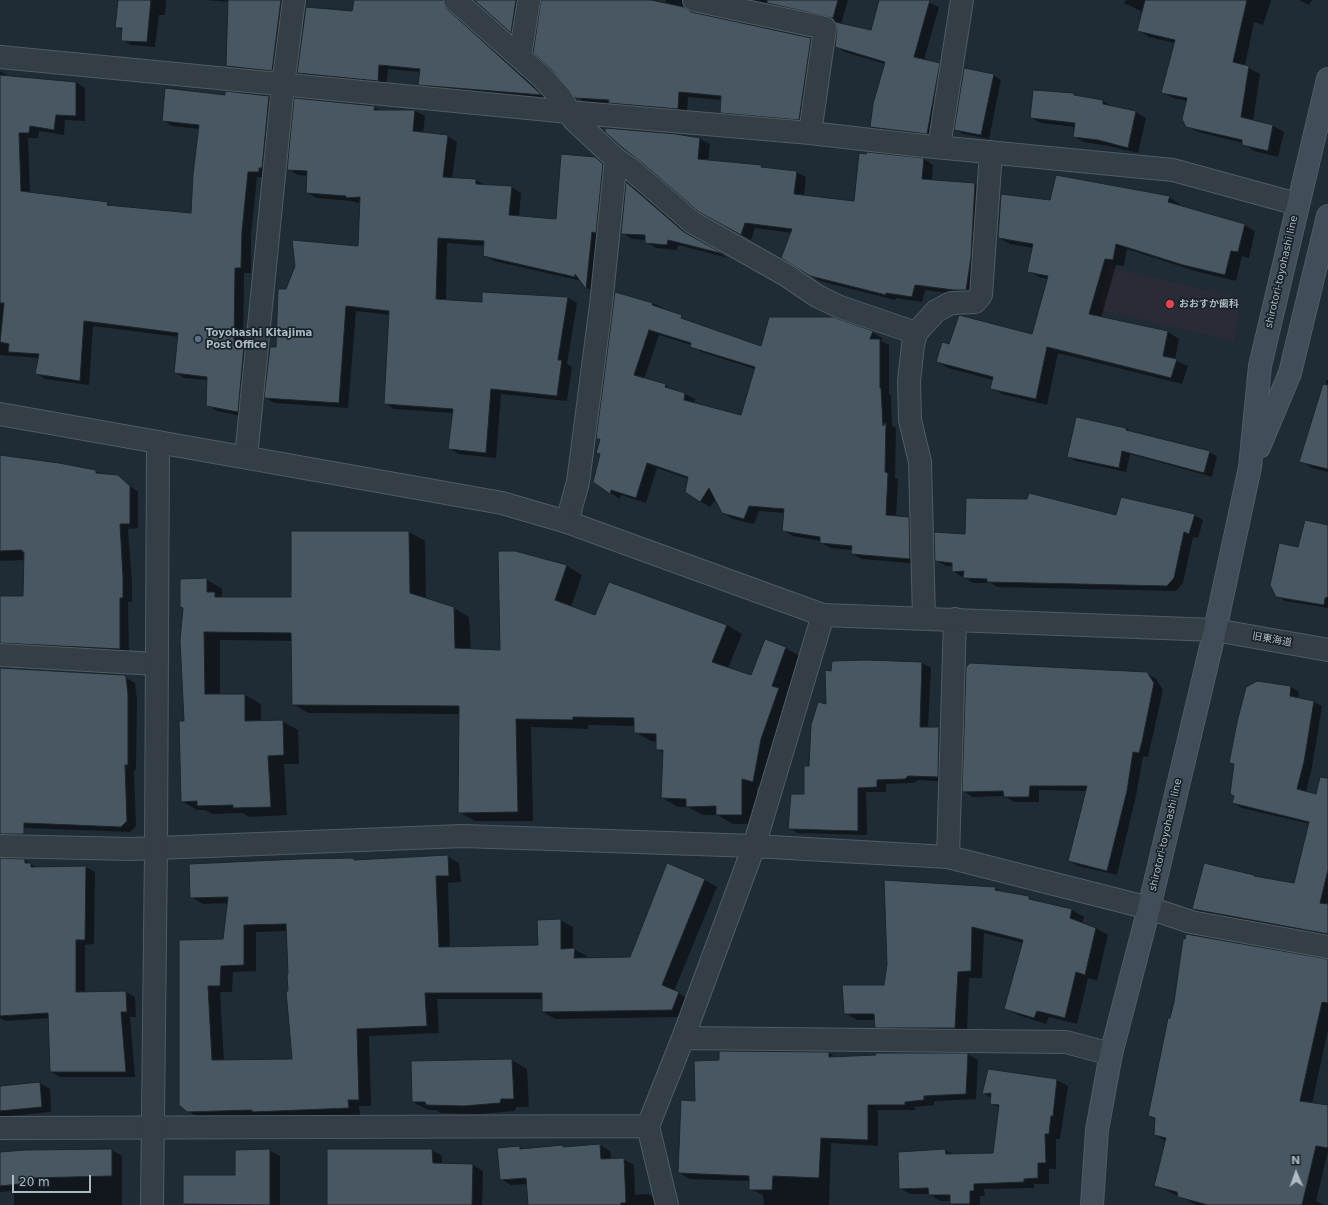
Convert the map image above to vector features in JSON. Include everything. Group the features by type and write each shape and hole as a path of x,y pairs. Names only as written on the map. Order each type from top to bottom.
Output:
{"main road":[{"name":"shirotori-toyohashi line","path":"1093,1204 1097,1130 1111,1054 1149,908 1215,630 1250,467 1260,366 1328,79"},
{"name":"shirotori-toyohashi line","path":"1250,467 1290,373 1328,216"}],"street":[{"path":"246,457 283,85 294,0"},
{"path":"455,0 520,56 561,98 574,120 616,159 632,170 692,222 786,275 817,296 840,307 916,333"},
{"path":"520,56 529,0"},
{"path":"694,0 825,28 810,133"},
{"path":"939,148 962,0"},
{"path":"0,57 569,112 810,133 939,148 1173,170 1298,204"},
{"path":"924,618 920,462 910,420 909,389 916,333 936,311 951,304 975,302 980,295 991,152"},
{"path":"567,522 578,482 601,305 616,159"},
{"name":"旧東海道","path":"0,414 502,503 567,522 823,615 1215,630 1328,650"},
{"path":"152,1205 158,443"},
{"path":"667,1205 648,1126 683,1038 754,846 823,615"},
{"path":"948,857 955,619"},
{"path":"0,655 156,664"},
{"path":"0,846 156,848 463,836 754,846 948,857 1149,908 1191,922 1328,947"},
{"path":"683,1038 1066,1042 1111,1054"},
{"path":"0,1128 648,1126"}],"shaded area":[{"name":"おおすか歯科","path":"1108,267 1241,298 1234,341 1099,310"}],"building":[{"path":"118,0 151,0 147,42 121,41 122,28 115,28"},
{"path":"228,0 281,0 272,71 226,66"},
{"path":"354,0 443,0 447,9 542,95 418,85 420,69 379,65 378,81 297,73 306,7 352,11"},
{"path":"474,0 516,0 511,33"},
{"path":"541,0 651,0 684,7 691,12 811,38 799,120 720,113 721,96 679,92 678,109 608,103 609,100 575,98 551,69 533,53"},
{"path":"767,0 838,0 833,18 767,3"},
{"path":"879,0 930,0 914,57 940,63 927,134 870,127 873,104 885,62 835,47 837,29 835,22 871,30"},
{"path":"1145,0 1247,0 1233,62 1249,66 1241,117 1273,125 1268,151 1242,145 1242,140 1186,127 1182,119 1187,98 1161,93 1175,40 1137,31"},
{"path":"964,68 994,74 981,135 954,130"},
{"path":"0,75 76,82 76,116 56,115 54,130 30,126 29,133 19,133 21,191 108,202 107,205 191,213 193,174 199,125 162,121 165,88 225,95 225,91 269,96 262,168 259,168 259,172 248,172 242,231 241,268 235,268 234,346 244,346 238,412 206,406 207,377 174,373 178,333 84,321 80,381 35,374 39,354 8,352 9,344 0,342 4,303 0,303"},
{"path":"1033,90 1074,93 1074,95 1103,100 1103,104 1136,111 1128,148 1098,140 1073,137 1075,123 1030,118"},
{"path":"294,98 375,106 374,110 415,110 413,131 448,135 443,177 476,179 476,184 512,186 509,215 556,219 561,154 595,157 603,164 596,233 592,232 586,289 575,274 575,277 483,256 484,241 438,238 436,299 482,302 482,292 568,297 558,360 562,360 557,396 491,389 486,453 448,449 453,409 384,404 389,311 346,306 339,403 264,398 270,347 276,347 278,289 286,289 295,266 292,240 358,246 360,197 346,198 346,196 306,193 307,171 287,170"},
{"path":"605,128 676,134 700,138 698,159 762,165 761,167 797,171 794,194 854,201 859,153 866,154 867,152 924,158 922,179 975,183 971,257 966,290 915,285 912,297 886,293 886,295 810,276 781,258 792,229 745,223 741,235 699,212 624,149 605,132"},
{"path":"1056,175 1170,196 1168,202 1245,224 1238,252 1231,251 1225,275 1183,265 1116,244 1113,260 1105,259 1089,314 1168,331 1163,356 1177,359 1171,378 1047,347 1036,399 990,389 993,377 936,362 942,342 949,344 959,315 1032,334 1048,276 1027,272 1033,244 998,238 1001,194 1050,200"},
{"path":"626,182 684,232 724,254 668,240 667,245 645,243 645,235 621,234"},
{"path":"615,292 653,303 652,305 682,315 681,318 761,346 769,317 833,317 873,331 870,339 880,339 880,388 883,426 886,422 885,472 888,473 886,515 909,517 910,559 851,554 852,546 820,543 820,537 782,531 784,509 749,506 744,519 722,513 709,488 700,502 685,492 688,477 647,463 636,498 611,490 610,494 593,482 600,454 596,453 600,439 596,439","holes":["649,330 691,343 690,347 755,367 741,415 684,400 685,393 665,387 666,384 634,375"]},
{"path":"1323,384 1328,385 1328,469 1299,462"},
{"path":"1076,417 1126,428 1126,430 1210,451 1204,473 1122,451 1119,468 1067,457"},
{"path":"0,455 59,463 96,470 96,473 118,475 130,486 130,524 120,524 123,598 120,598 120,649 0,643 0,596 23,596 24,552 22,552 22,550 0,551"},
{"path":"1029,493 1116,515 1121,497 1195,514 1189,534 1184,532 1174,578 1167,586 987,582 987,579 963,578 964,571 952,572 952,563 935,561 934,532 965,534 966,498 1027,499"},
{"path":"1305,520 1328,525 1328,597 1325,598 1324,605 1276,597 1270,585 1279,543 1298,547"},
{"path":"291,531 409,531 410,593 454,607 455,648 500,650 498,551 515,551 567,565 555,600 595,615 609,582 727,625 712,662 751,675 765,639 786,647 772,686 779,688 761,739 753,782 742,779 742,815 716,815 716,806 686,807 686,799 661,798 663,750 656,750 656,734 634,733 634,718 573,717 573,720 516,719 518,812 458,813 459,706 292,705 291,633 204,632 205,694 245,694 245,721 283,720 284,755 268,756 271,807 233,808 233,805 197,806 197,801 181,802 179,721 184,721 180,640 183,608 180,607 180,579 207,578 207,592 215,592 215,597 291,597"},
{"path":"867,660 922,662 920,727 939,727 938,777 908,776 905,779 877,780 877,787 858,788 858,831 788,829 791,794 804,794 804,766 809,766 811,725 818,702 826,704 825,670 831,671 832,661"},
{"path":"970,663 1147,672 1154,683 1139,753 1133,752 1127,791 1107,871 1068,861 1087,786 1030,786 1029,797 1004,797 1003,791 962,792 966,667"},
{"path":"0,668 124,675 126,677 128,694 128,765 125,765 127,821 121,827 24,823 24,834 0,834"},
{"path":"1257,681 1291,686 1290,696 1314,701 1304,762 1297,789 1316,794 1320,777 1328,778 1328,870 1320,903 1328,904 1328,934 1192,909 1204,863 1254,876 1294,883 1309,822 1232,803 1234,796 1230,794 1234,764 1229,763 1237,722 1246,687"},
{"path":"448,855 449,876 436,876 439,947 538,945 537,920 561,919 561,949 575,948 574,958 630,957 667,863 705,879 662,985 679,992 672,1010 542,1012 542,993 425,993 427,1026 357,1029 359,1100 348,1100 349,1108 252,1112 252,1110 187,1112 179,1105 179,940 223,939 228,897 190,898 189,864 299,859 353,858 354,860","holes":["286,924 288,991 286,991 292,1059 212,1060 208,986 220,986 221,966 244,965 244,925"]},
{"path":"0,858 25,859 25,863 31,863 31,867 86,866 85,940 76,940 76,992 126,991 127,1012 121,1012 126,1072 50,1072 48,1013 0,1016"},
{"path":"884,880 996,887 995,890 1029,896 1029,899 1072,909 1070,918 1096,928 1085,975 1076,972 1065,1018 1037,1011 1034,1018 1004,1009 1023,940 972,927 971,971 958,972 955,1028 875,1028 874,1014 844,1014 842,985 884,985 887,964"},
{"path":"1186,934 1328,959 1328,1003 1322,1002 1300,1101 1328,1105 1328,1148 1316,1146 1302,1205 1208,1205 1178,1197 1177,1192 1154,1186 1166,1138 1154,1135 1155,1118 1148,1116 1168,1018 1170,1018 1174,1002 1183,939 1185,939"},
{"path":"719,1051 829,1052 829,1057 876,1055 875,1053 968,1053 966,1094 924,1096 924,1100 905,1102 905,1105 868,1105 868,1140 821,1138 819,1178 773,1176 772,1190 749,1190 749,1176 678,1173 681,1100 695,1101 694,1061 719,1060"},
{"path":"512,1059 514,1099 501,1099 500,1103 464,1106 426,1105 425,1102 412,1102 411,1061"},
{"path":"988,1069 1057,1079 1053,1116 1051,1116 1049,1134 1045,1134 1046,1163 1038,1163 1038,1178 1024,1179 1024,1182 974,1184 974,1191 970,1191 970,1204 950,1204 950,1195 929,1195 928,1188 899,1189 898,1152 945,1149 946,1154 993,1153 999,1105 990,1104 991,1093 982,1094"},
{"path":"40,1082 42,1107 0,1111 0,1086"},
{"path":"600,1144 601,1159 624,1158 626,1203 621,1203 621,1205 528,1205 526,1178 500,1180 497,1148 520,1146 520,1149 563,1145 563,1147"},
{"path":"112,1149 112,1176 31,1178 31,1183 0,1186 0,1152 25,1150"},
{"path":"270,1149 270,1205 183,1204 183,1175 235,1175 235,1150"},
{"path":"327,1149 432,1149 433,1163 473,1164 472,1205 327,1205"}],"place":[{"name":"おおすか歯科","path":"1170,304"},
{"name":"Toyohashi Kitajima Post Office","path":"198,339"}]}
